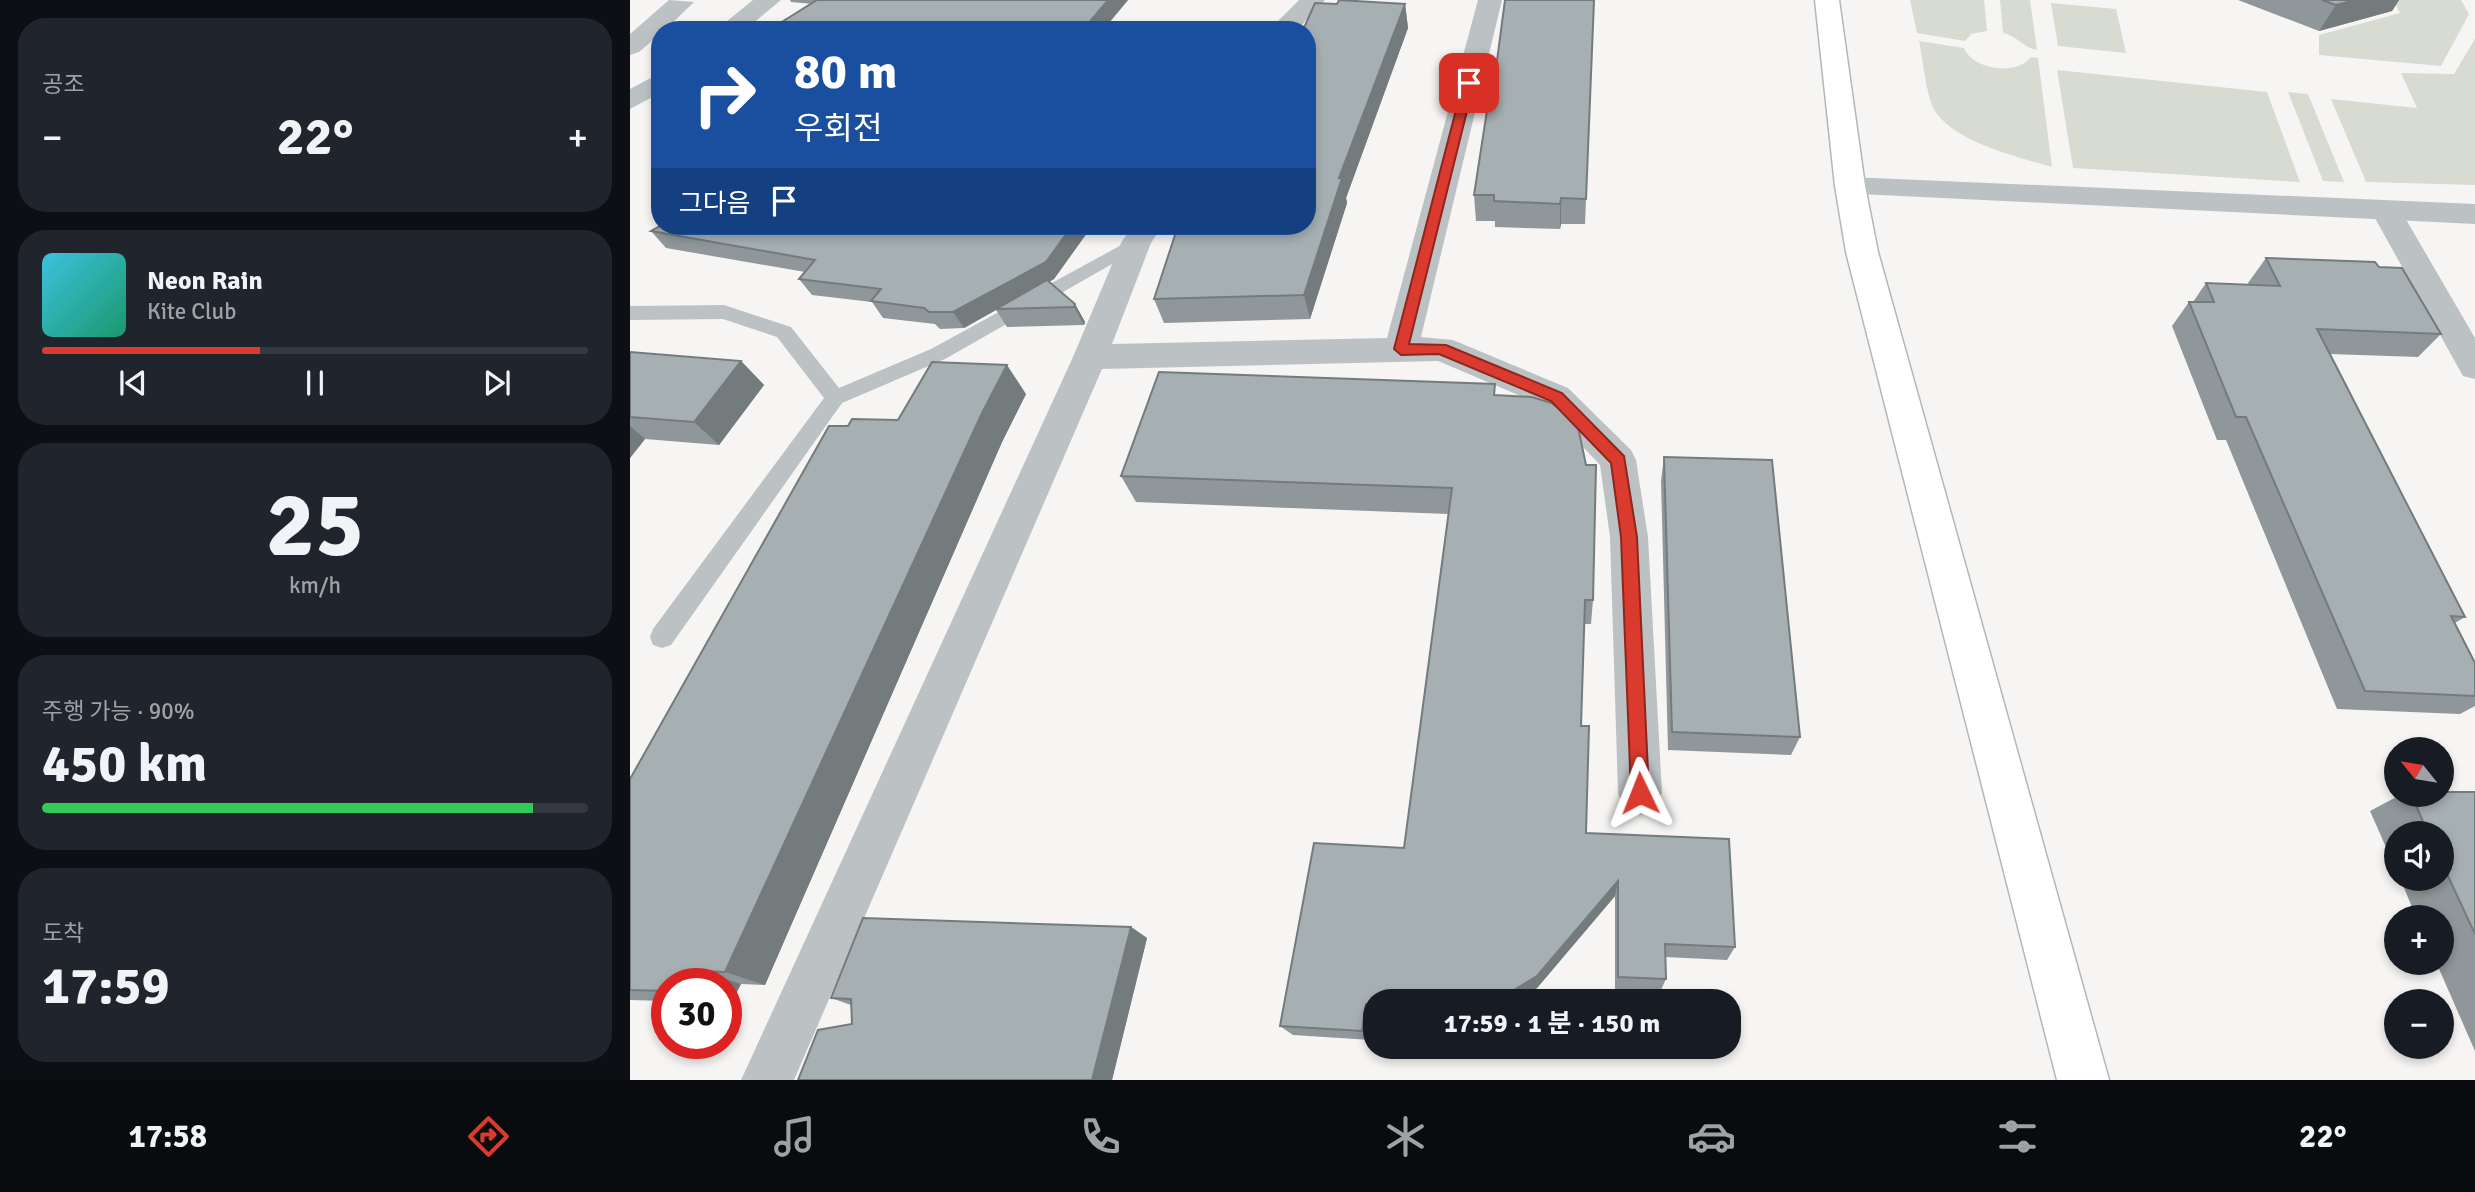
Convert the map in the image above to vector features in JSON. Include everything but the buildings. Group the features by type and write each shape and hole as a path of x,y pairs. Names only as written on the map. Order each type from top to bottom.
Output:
{"main road":[{"path":"1827,0 1850,186 1862,252 2083,1080"}],"street":[{"path":"741,21 769,0"},
{"path":"1291,21 1313,0"},
{"path":"1401,349 1490,0"},
{"path":"660,21 682,2"},
{"path":"630,47 651,29"},
{"path":"630,101 651,87"},
{"path":"1850,186 2475,214"},
{"path":"2386,211 2474,363"},
{"path":"767,1080 1090,357 1141,235"},
{"path":"1090,357 1441,349 1556,397 1618,460 1629,537 1640,793"}],"lane":[{"path":"662,637 835,398 938,354 1139,235"},
{"path":"630,313 724,312 783,332 835,398"}],"shaded area":[{"path":"1910,0 1984,0 1987,31 1971,34 1965,41 1917,33"},
{"path":"2000,0 2030,0 2037,50 2003,33"},
{"path":"2393,0 2461,0 2469,14 2441,66 2319,55 2319,35 2400,13"},
{"path":"2051,3 2116,9 2126,53 2058,46"},
{"path":"2475,39 2475,185 2366,182 2331,99 2417,108 2401,73 2454,74"},
{"path":"1919,41 1964,48 1976,61 1996,68 2016,67 2031,57 2038,58 2052,167 1972,140 1945,122 1935,111 1929,96"},
{"path":"2057,70 2267,92 2300,182 2073,168"},
{"path":"2288,92 2308,94 2344,182 2323,181"}],"route":[{"path":"1469,83 1401,349 1441,349 1556,397 1618,460 1629,537 1640,793"}]}
